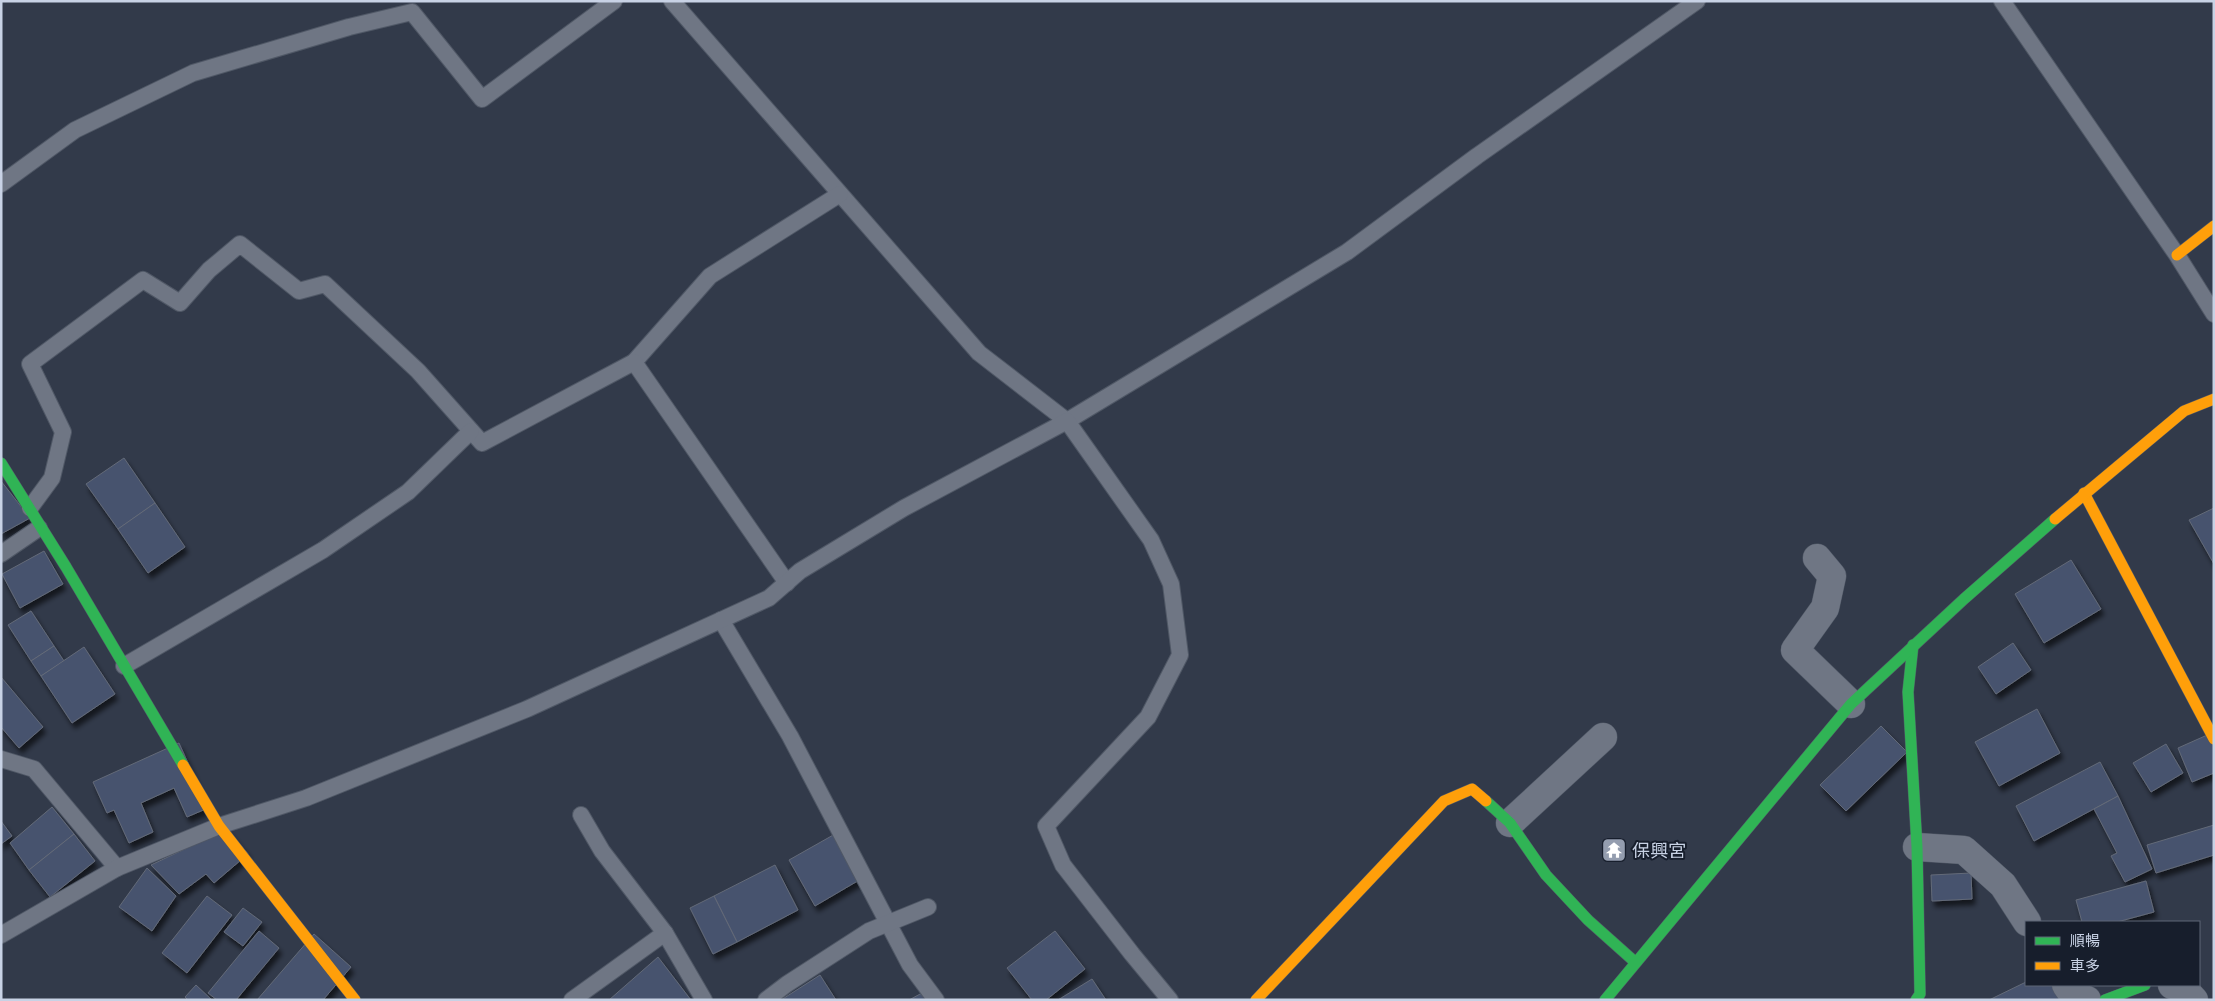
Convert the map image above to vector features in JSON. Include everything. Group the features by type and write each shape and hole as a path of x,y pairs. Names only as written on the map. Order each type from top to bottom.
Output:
{"street":[{"path":"2177,255 2214,226"},
{"path":"1605,1000 1851,704 1913,645 2084,493 2184,411 2214,399"},
{"path":"1,463 30,508 39,528 66,567 218,826 354,1000"},
{"path":"2084,493 2214,739"},
{"path":"1817,558 1832,576 1825,608 1795,650 1851,704"},
{"path":"1913,645 1908,692 1917,847 1920,994 1916,1000"},
{"path":"1510,823 1603,737"},
{"path":"1256,1000 1444,801 1472,789 1510,823 1546,875 1588,920 1635,962"},
{"path":"1917,847 1964,850 2003,885 2026,921"},
{"path":"2067,986 2073,995 2087,1000"},
{"path":"2105,1000 2142,986"},
{"path":"2177,986 2182,987 2194,1000"}],"lane":[{"path":"1,184 75,130 193,73 349,26 412,12 482,99 614,1"},
{"path":"672,1 979,353 1067,421 1151,540 1171,584 1180,655 1148,716 1046,826 1063,865 1170,1000"},
{"path":"1,935 117,868 218,826 306,798 527,709 769,598 800,571 904,508 1067,421 1346,252 1477,156 1697,1"},
{"path":"2002,1 2177,255 2214,314"},
{"path":"30,508 52,478 63,432 30,364 143,280 180,303 209,270 240,244 299,291 325,284 418,371 482,443 634,362 710,276 840,194"},
{"path":"634,362 787,583"},
{"path":"124,666 331,545 408,492 472,431"},
{"path":"1,554 39,528"},
{"path":"721,620 790,736 910,965 936,1000"},
{"path":"1,759 34,769 117,868"},
{"path":"581,815 602,851 665,933 704,1000"},
{"path":"766,1000 787,984 870,931 928,907"},
{"path":"572,1000 665,933"}],"building":[{"path":"124,458 155,503 118,529 86,484"},
{"path":"1,481 30,518 1,534"},
{"path":"155,503 185,547 148,573 118,529"},
{"path":"2214,508 2214,564 2189,520"},
{"path":"44,551 63,584 20,608 2,574"},
{"path":"2071,560 2101,609 2044,643 2015,594"},
{"path":"31,611 54,646 31,661 8,625"},
{"path":"2013,643 2031,670 1996,694 1978,667"},
{"path":"54,646 64,661 41,676 31,661"},
{"path":"84,647 115,694 72,723 41,676"},
{"path":"1,677 43,727 19,748 1,727"},
{"path":"2037,709 2060,753 1999,786 1975,742"},
{"path":"1881,726 1907,752 1846,811 1820,785"},
{"path":"2214,732 2214,773 2192,782 2178,748"},
{"path":"179,743 208,808 187,817 174,788 141,803 153,832 129,843 114,810 107,813 93,782"},
{"path":"2166,744 2183,773 2151,792 2133,763"},
{"path":"2100,762 2118,796 2034,841 2016,806"},
{"path":"2118,796 2152,869 2125,882 2111,856 2117,853 2094,809"},
{"path":"52,807 74,834 29,870 10,843"},
{"path":"1,821 12,836 1,844"},
{"path":"2214,825 2214,855 2156,873 2147,845"},
{"path":"227,829 248,854 214,883 206,874 179,894 151,865"},
{"path":"74,834 95,861 50,897 29,870"},
{"path":"835,834 861,879 815,906 789,860"},
{"path":"775,865 798,910 737,942 714,896"},
{"path":"147,868 176,896 152,931 119,907"},
{"path":"1971,873 1972,899 1932,901 1931,875"},
{"path":"2146,881 2154,912 2121,921 2082,921 2076,900"},
{"path":"207,896 232,915 187,973 162,953"},
{"path":"714,896 737,942 713,954 690,908"},
{"path":"243,908 262,922 243,946 224,932"},
{"path":"259,931 279,948 236,1000 217,1000 208,993"},
{"path":"1055,931 1085,969 1046,1000 1032,1000 1007,968"},
{"path":"314,934 351,967 323,1000 257,1000"},
{"path":"658,957 691,1000 609,1000"},
{"path":"820,975 836,1000 781,1000"},
{"path":"1092,979 1106,1000 1058,1000"},
{"path":"2025,982 2025,986 2053,986 2060,1000 1989,1000"},
{"path":"196,985 212,1000 188,1000 185,997"},
{"path":"922,993 926,1000 909,1000"}],"traffic: fast":[{"path":"1,463 66,567 183,765"},
{"path":"1605,1000 1851,704 1964,599 2055,519"},
{"path":"1913,645 1908,692 1917,847 1920,994 1916,1000"},
{"path":"1486,801 1510,823 1546,875 1588,920 1635,962"},
{"path":"2105,1000 2142,986"}],"traffic: slow":[{"path":"2177,255 2214,226"},
{"path":"2055,519 2184,411 2214,399"},
{"path":"2084,493 2214,739"},
{"path":"183,765 219,826 355,1000"},
{"path":"1256,1000 1444,801 1472,789 1486,801"}],"place":[{"name":"保興宮","path":"1614,850"}]}
